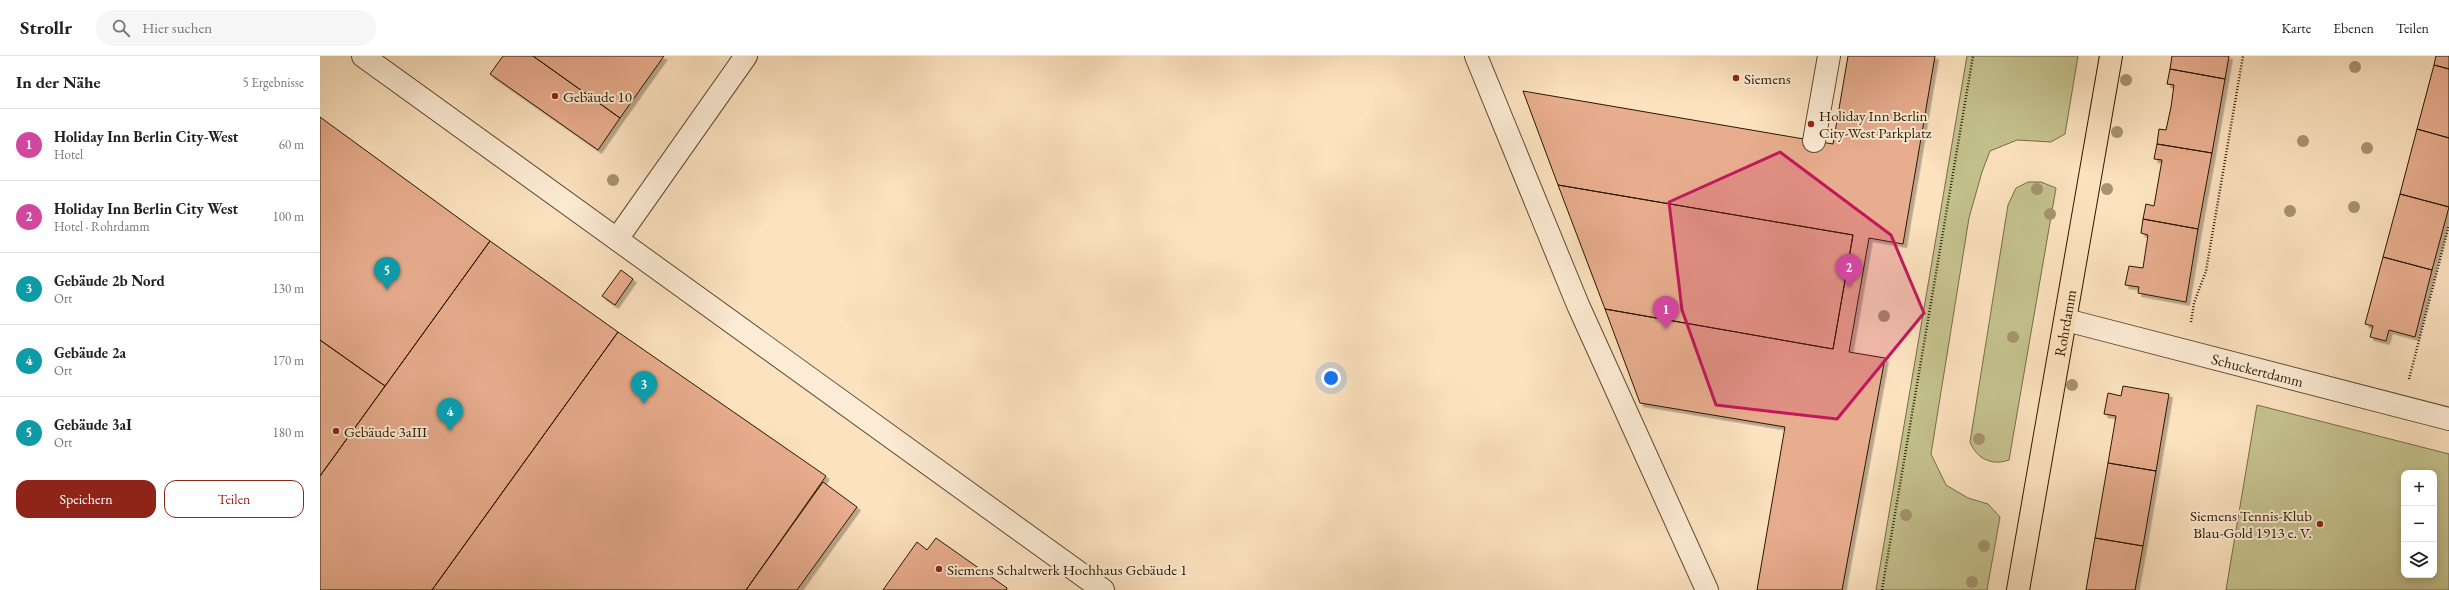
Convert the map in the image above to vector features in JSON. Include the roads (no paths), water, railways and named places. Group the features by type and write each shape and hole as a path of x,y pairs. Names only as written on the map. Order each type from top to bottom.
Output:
{"main road":[{"name":"Rohrdamm","path":"2018,590 2111,56"}],"street":[{"path":"363,56 1103,590"},
{"path":"617,239 746,56"},
{"path":"1476,56 1578,305 1707,590"},
{"path":"1814,141 1828,56"},
{"name":"Schuckertdamm","path":"2066,320 2449,419"}],"place":[{"name":"Siemens","path":"1736,78"},
{"name":"Gebäude 10","path":"555,96"},
{"name":"Holiday Inn Berlin City-West Parkplatz","path":"1811,124"},
{"name":"Holiday Inn Berlin City West","path":"1849,287"},
{"name":"Gebäude 3aI","path":"387,290"},
{"name":"Holiday Inn Berlin City-West","path":"1666,329"},
{"name":"Gebäude 2b Nord","path":"644,404"},
{"name":"Gebäude 3aIII","path":"336,431"},
{"name":"Gebäude 2a","path":"450,431"},
{"name":"Siemens Tennis-Klub Blau-Gold 1913 e. V.","path":"2320,524"},
{"name":"Siemens Schaltwerk Hochhaus Gebäude 1","path":"939,569"}]}
